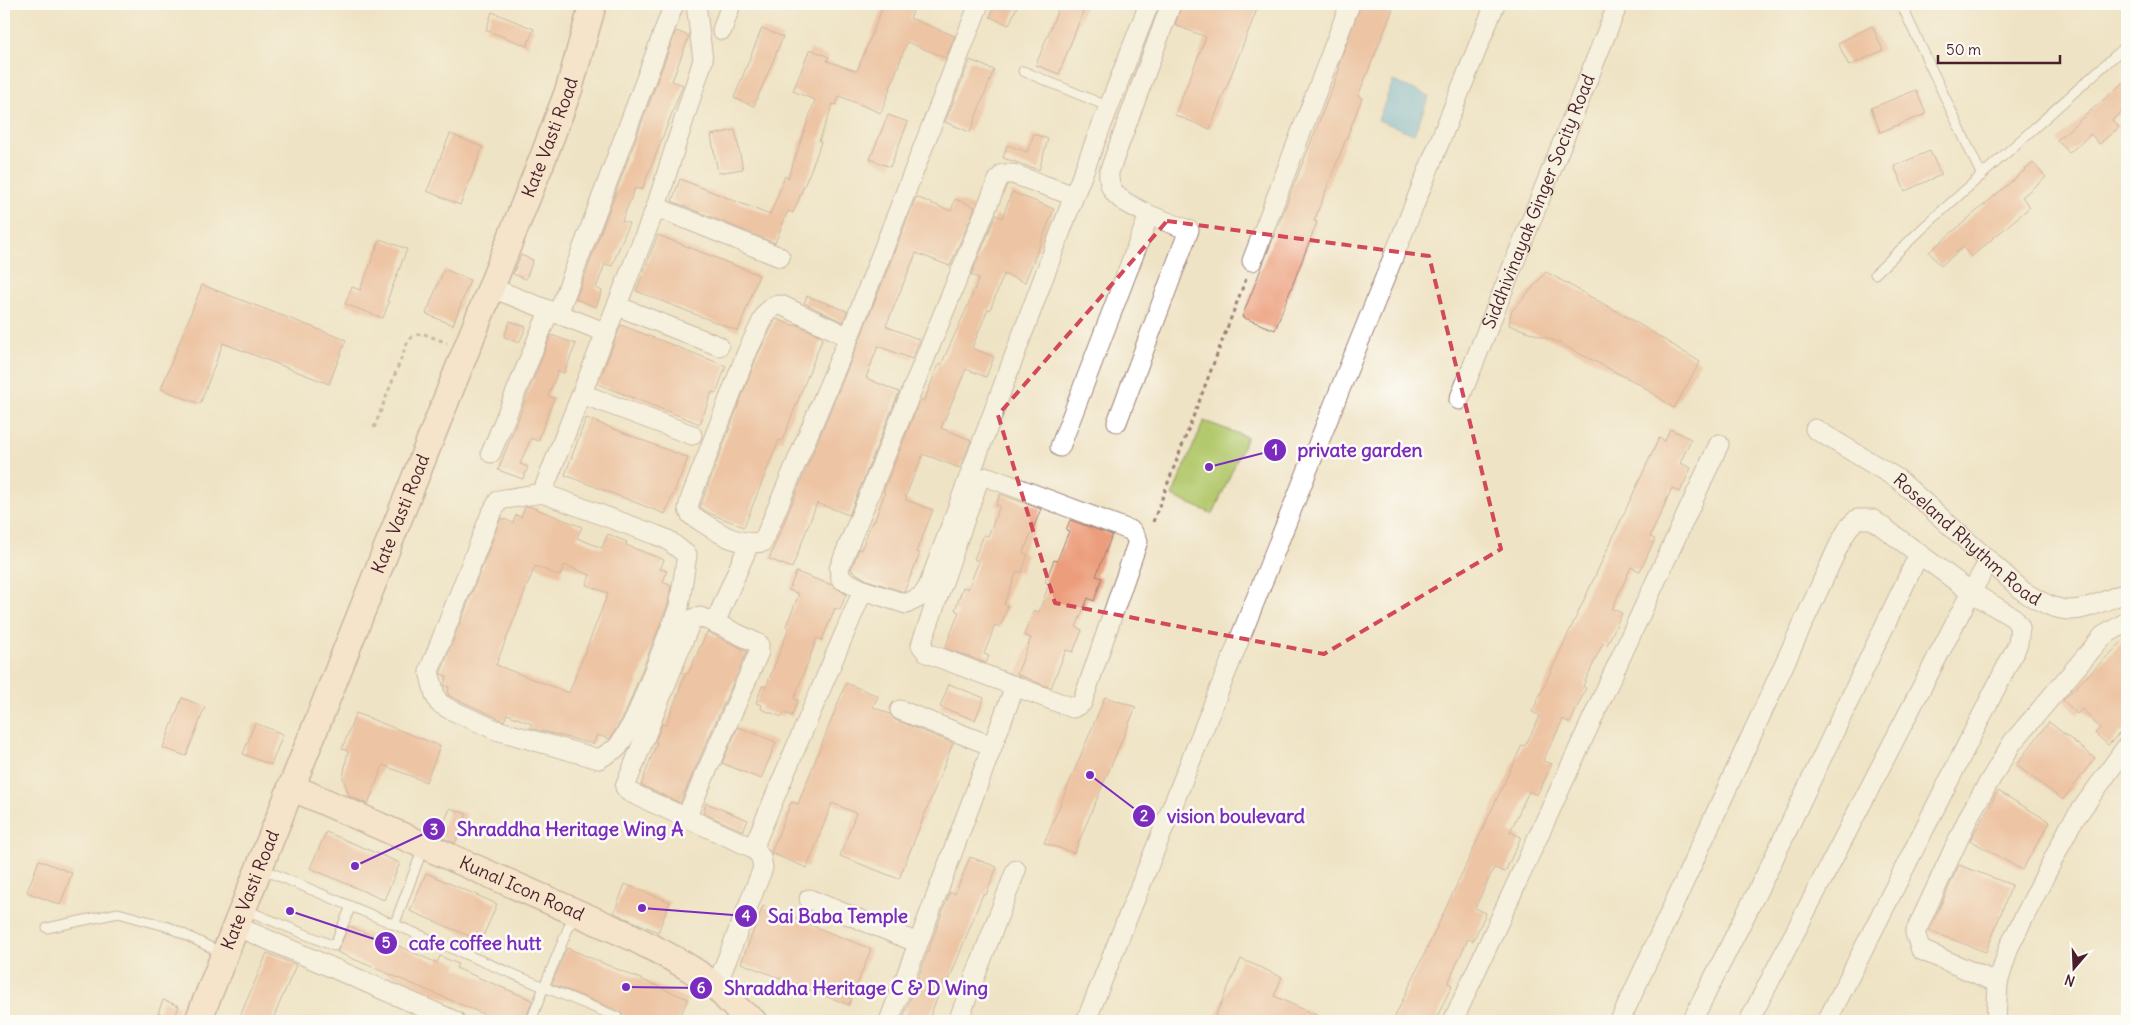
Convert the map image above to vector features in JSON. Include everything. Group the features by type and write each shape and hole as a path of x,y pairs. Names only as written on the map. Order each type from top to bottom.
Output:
{"street":[{"name":"Kate Vasti Road","path":"198,1021 492,288 569,90 593,4"},
{"path":"491,454 553,313 674,4"},
{"path":"542,493 656,206 703,60 695,4"},
{"path":"722,30 731,4"},
{"path":"849,337 781,305 774,306 766,313 747,352 690,500 688,509 691,515 734,541 749,544 763,542 849,337 979,4"},
{"path":"1074,196 1013,174 1003,174 998,180 842,561 839,569 841,579 863,590 906,604 922,596 928,587 1148,4"},
{"path":"1117,422 1188,230 1148,214 1122,200 1111,191 1109,182 1109,172 1171,4"},
{"path":"1252,261 1350,4"},
{"path":"1086,1021 1495,4"},
{"name":"Siddhivinayak Ginger Socity Road","path":"1459,400 1618,4"},
{"path":"656,206 780,257"},
{"path":"1060,448 1148,214"},
{"path":"492,288 606,333"},
{"path":"617,306 719,346"},
{"path":"582,394 692,435"},
{"name":"Roseland Rhythm Road","path":"1815,429 1898,479 2024,592 2046,606 2069,612 2120,595 2127,596"},
{"path":"1452,1021 1719,444"},
{"path":"988,477 1132,531 1138,541 1082,703 1074,708 1015,686 926,653 921,644 979,479 988,477"},
{"path":"542,493 668,540 687,555 679,607 635,719 618,747 598,759 496,730 449,709 439,703 429,671 472,559 499,500 542,493"},
{"path":"1620,1021 1848,527 1857,519 1872,519 1971,592 2014,618 2020,627 2018,644 1827,1021"},
{"path":"715,624 749,544"},
{"path":"1692,1021 1770,866 1919,554"},
{"path":"1749,1021 1971,592 1989,561"},
{"path":"753,848 863,590"},
{"path":"686,818 759,652 759,644 700,618 694,618 691,621 625,787 629,792 686,818 753,848 760,856 762,868 716,987"},
{"path":"1998,983 1921,950 1915,933 1970,814 2012,743 2103,636 2123,624 2127,624"},
{"path":"889,1021 1015,686"},
{"path":"900,710 992,746"},
{"path":"1996,1021 1998,983 2009,947 2071,824 2127,746"},
{"name":"Kunal Icon Road","path":"291,786 632,937 678,962 716,987 742,1019"},
{"path":"958,1021 1016,870"},
{"path":"809,899 918,943"},
{"path":"240,917 455,1021"}],"lane":[{"path":"1901,4 1982,176"},
{"path":"1876,274 1926,225 2127,46"},
{"path":"1023,71 1109,107"},
{"path":"395,924 424,846"},
{"path":"259,868 617,1017 615,1021"},
{"path":"240,917 334,946 351,906"},
{"path":"531,1021 574,912"},
{"path":"47,928 118,913 169,927 225,954"}],"path":[{"path":"1153,522 1252,261"},
{"path":"374,428 404,348 412,337 422,333 466,351"}],"highlighted area":[{"path":"1167,221 1429,256 1501,549 1324,654 1055,603 998,415"}],"green space":[{"path":"1204,421 1247,437 1213,514 1172,496"}],"water":[{"path":"1393,81 1429,96 1414,134 1378,120"}],"building":[{"path":"884,4 916,4 910,18 955,36 946,58 907,42 881,113 839,96 836,105 833,104 819,141 821,142 814,162 793,213 788,211 775,243 672,201 680,179 770,215 785,176 788,178 815,100 793,91 810,49 829,57 827,61 857,71"},
{"path":"995,4 1018,4 1009,25 990,17"},
{"path":"1060,4 1086,4 1059,74 1036,65"},
{"path":"1182,4 1259,4 1210,129 1175,115 1206,37 1175,25"},
{"path":"1361,4 1395,4 1358,96 1362,98 1314,221 1317,222 1275,330 1242,317 1340,68 1338,67"},
{"path":"492,12 534,29 527,46 486,30"},
{"path":"1872,26 1883,50 1849,66 1838,43"},
{"path":"762,28 783,37 754,106 734,98"},
{"path":"676,31 689,36 672,81 683,85 642,190 635,188 622,221 629,223 612,266 605,264 596,288 602,291 596,307 576,299"},
{"path":"970,60 994,70 970,132 945,122"},
{"path":"2127,79 2127,107 2112,120 2119,127 2099,144 2091,134 2069,153 2057,140"},
{"path":"1916,90 1926,114 1880,132 1871,108"},
{"path":"888,115 908,122 890,167 870,159"},
{"path":"735,130 743,169 718,173 711,135"},
{"path":"450,134 483,147 460,205 427,191"},
{"path":"1034,134 1048,139 1039,170 1003,158 1007,145 1027,152"},
{"path":"1930,151 1941,175 1905,191 1894,166"},
{"path":"2033,163 2046,177 2022,197 2030,207 1971,257 1963,247 1941,266 1929,252"},
{"path":"1012,192 1054,209 1025,282 1004,274 972,348 994,357 986,377 966,369 941,428 971,440 960,468 923,454 906,495 906,500 933,510 916,552 920,553 904,592 867,580 851,570 859,549 861,550 872,522 874,522 885,493 883,492 920,400 923,401 926,396 939,364 941,365 969,303 979,278 971,275 996,215 1002,218"},
{"path":"916,197 951,211 955,199 975,207 950,266 916,253 886,326 920,340 912,359 878,346 866,378 899,392 849,515 817,503 792,568 769,559"},
{"path":"658,235 759,275 738,331 636,291"},
{"path":"380,239 407,249 387,301 389,302 383,318 345,304 352,287 360,290"},
{"path":"521,255 533,260 526,279 513,274"},
{"path":"444,269 470,280 453,325 426,314"},
{"path":"1546,272 1629,318 1700,362 1674,408 1639,384 1555,341 1509,325 1511,312"},
{"path":"202,285 346,340 329,384 223,343 200,404 161,389"},
{"path":"807,296 847,311 843,322 804,303"},
{"path":"776,319 795,326 796,324 823,337 782,441 779,440 744,527 709,513 700,507 757,356"},
{"path":"510,321 526,327 519,343 504,337"},
{"path":"621,325 726,366 716,393 712,392 700,424 598,384"},
{"path":"551,335 576,344 564,373 558,371 548,396 554,398 538,441 531,438 520,464 528,467 523,479 498,470"},
{"path":"586,418 688,458 665,514 565,475"},
{"path":"1670,429 1691,439 1680,463 1691,468 1680,492 1672,488 1650,537 1655,539 1640,571 1631,567 1612,609 1622,613 1607,645 1603,643 1583,686 1586,688 1570,723 1563,719 1543,761 1552,764 1537,795 1529,791 1510,832 1521,837 1505,872 1494,868 1475,908 1486,913 1473,941 1468,939 1448,983 1452,985 1435,1021 1393,1021 1522,745 1525,746 1540,716 1532,712 1659,438 1665,441"},
{"path":"1000,494 1041,509 1023,553 1028,555 1021,573 1017,571 1004,604 1008,606 1000,627 995,625 984,654 989,656 986,663 945,648 959,612 955,610 963,587 968,589 979,561 974,559 984,535 988,536 1000,506 996,505"},
{"path":"529,506 582,527 577,538 602,548 608,534 627,542 626,545 664,560 660,569 667,571 663,582 671,586 668,604 625,714 610,739 597,735 593,744 530,728 532,724 507,714 504,721 448,695 449,687 444,685 447,676 441,674 441,672 500,521 502,518 513,523 516,515 521,517 525,507","holes":["564,565 590,575 586,585 608,593 569,693 496,665 535,566 560,576"]},
{"path":"1070,520 1112,535 1096,576 1102,578 1094,601 1088,598 1076,627 1082,630 1073,652 1066,650 1051,688 1017,674 1031,638 1024,635 1034,610 1039,612 1049,584 1045,582 1054,560 1057,561 1069,531 1066,530"},
{"path":"796,572 832,585 846,594 840,610 835,608 822,640 817,638 794,699 798,700 792,716 784,713 782,717 761,709 762,705 756,703 762,686 766,687 789,628 786,626 799,594 789,590"},
{"path":"707,632 747,651 680,803 641,785 662,724 666,725 686,673 688,674"},
{"path":"2127,637 2127,726 2108,745 2095,733 2100,728 2082,709 2077,714 2063,700"},
{"path":"846,683 878,696 873,707 890,714 895,720 953,743 899,879 840,856 856,813 832,803 807,868 771,853 791,802 798,804"},
{"path":"949,684 984,698 975,720 940,707"},
{"path":"1105,697 1136,707 1074,853 1044,843"},
{"path":"182,698 205,707 186,756 163,748"},
{"path":"356,713 440,746 426,782 383,765 368,804 349,796 343,778 348,751 342,749"},
{"path":"2049,722 2095,758 2063,800 2016,765"},
{"path":"255,723 283,734 271,765 243,754"},
{"path":"738,727 776,742 761,779 722,763"},
{"path":"1998,791 2050,822 2022,870 1970,840"},
{"path":"706,803 748,820 743,831 703,813"},
{"path":"450,808 467,814 455,843 439,836"},
{"path":"326,832 400,863 384,900 310,868"},
{"path":"970,857 997,867 986,895 983,894 948,983 944,981 928,1021 902,1021 950,892 955,894"},
{"path":"39,860 72,873 60,905 27,892"},
{"path":"1959,865 2012,885 1986,952 1929,931"},
{"path":"426,873 497,904 481,941 410,911"},
{"path":"625,884 670,902 658,932 614,913"},
{"path":"763,906 871,949 849,1005 741,963"},
{"path":"349,926 376,937 378,930 394,937 392,943 437,963 440,956 458,964 456,968 532,1000 525,1021 500,1021 337,952"},
{"path":"567,948 688,999 678,1021 638,1021 623,1015 619,1011 552,984"},
{"path":"267,953 296,965 272,1021 238,1021"},
{"path":"1241,959 1282,977 1274,996 1329,1021 1213,1021"},
{"path":"163,1000 179,1006 174,1020 158,1013"}],"place":[{"name":"private garden","path":"1209,467"},
{"name":"vision boulevard","path":"1090,775"},
{"name":"Shraddha Heritage Wing A","path":"355,866"},
{"name":"Sai Baba Temple","path":"642,908"},
{"name":"cafe coffee hutt","path":"290,911"},
{"name":"Shraddha Heritage C & D Wing","path":"626,987"}]}
